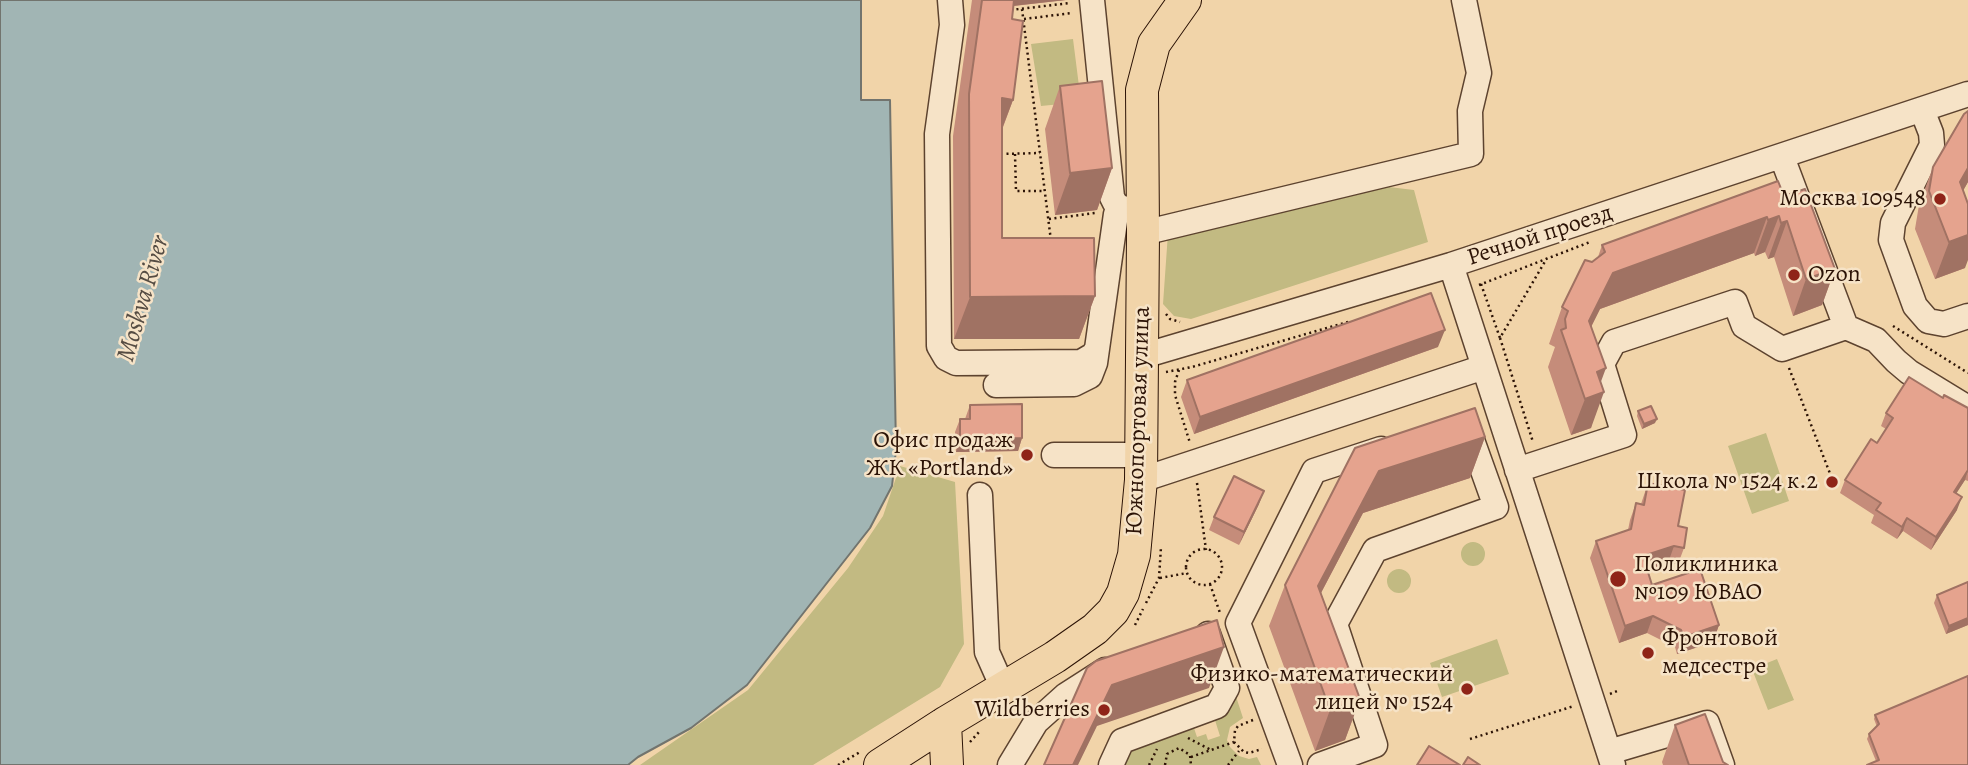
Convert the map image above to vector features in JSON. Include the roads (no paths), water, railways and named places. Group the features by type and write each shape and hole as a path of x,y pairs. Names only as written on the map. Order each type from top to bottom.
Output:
{"main road":[{"name":"Южнопортовая улица","path":"881,764 1055,657 1095,629 1113,611 1123,593 1134,555 1142,468 1143,356 1136,217 1142,90 1154,44 1185,0"},
{"path":"944,723 947,765"}],"street":[{"path":"950,0 952,25 937,134 939,346 946,358 956,363 1081,362 1093,355 1097,349"},
{"path":"996,385 1079,383 1090,376 1094,369 1116,214 1136,217 1471,154 1470,111 1479,73 1464,0"},
{"path":"1088,4 1112,197 1115,203 1136,217"},
{"name":"Речной проезд","path":"1611,759 1592,700 1528,466 1498,411 1451,265 1968,94"},
{"path":"1922,110 1933,145 1893,223 1891,240 1915,306 1928,321 1944,324 1968,316"},
{"path":"1782,157 1856,330 1876,340 1909,372 1968,408"},
{"path":"1143,356 1451,265"},
{"path":"1528,466 1624,435 1602,364 1614,342 1735,302 1744,326 1782,349 1856,330"},
{"path":"1054,455 1142,468 1484,367"},
{"path":"1440,430 1498,411"},
{"path":"1320,765 1375,745 1335,624 1375,550 1496,507 1466,422"},
{"path":"1290,765 1238,623 1314,471 1402,443"},
{"path":"980,495 987,652 1003,688"},
{"path":"1111,765 1122,741 1217,706 1227,688 1208,634 1183,640"},
{"path":"1010,765 1037,722 1066,695 1122,659"},
{"path":"1611,759 1707,723 1722,765"}],"water":[{"name":"Moskva River","path":"0,0 861,0 861,100 890,100 896,450 892,486 870,528 747,685 691,728 628,765 0,765"}],"place":[{"name":"Москва 109548","path":"1940,199"},
{"name":"Ozon","path":"1794,275"},
{"name":"Офис продаж ЖК «Portland»","path":"1027,455"},
{"name":"Школа № 1524 к.2","path":"1832,482"},
{"name":"Поликлиника №109 ЮВАО","path":"1618,579"},
{"name":"Фронтовой медсестре","path":"1648,653"},
{"name":"Физико-математический лицей № 1524","path":"1467,689"},
{"name":"Wildberries","path":"1104,710"}]}
